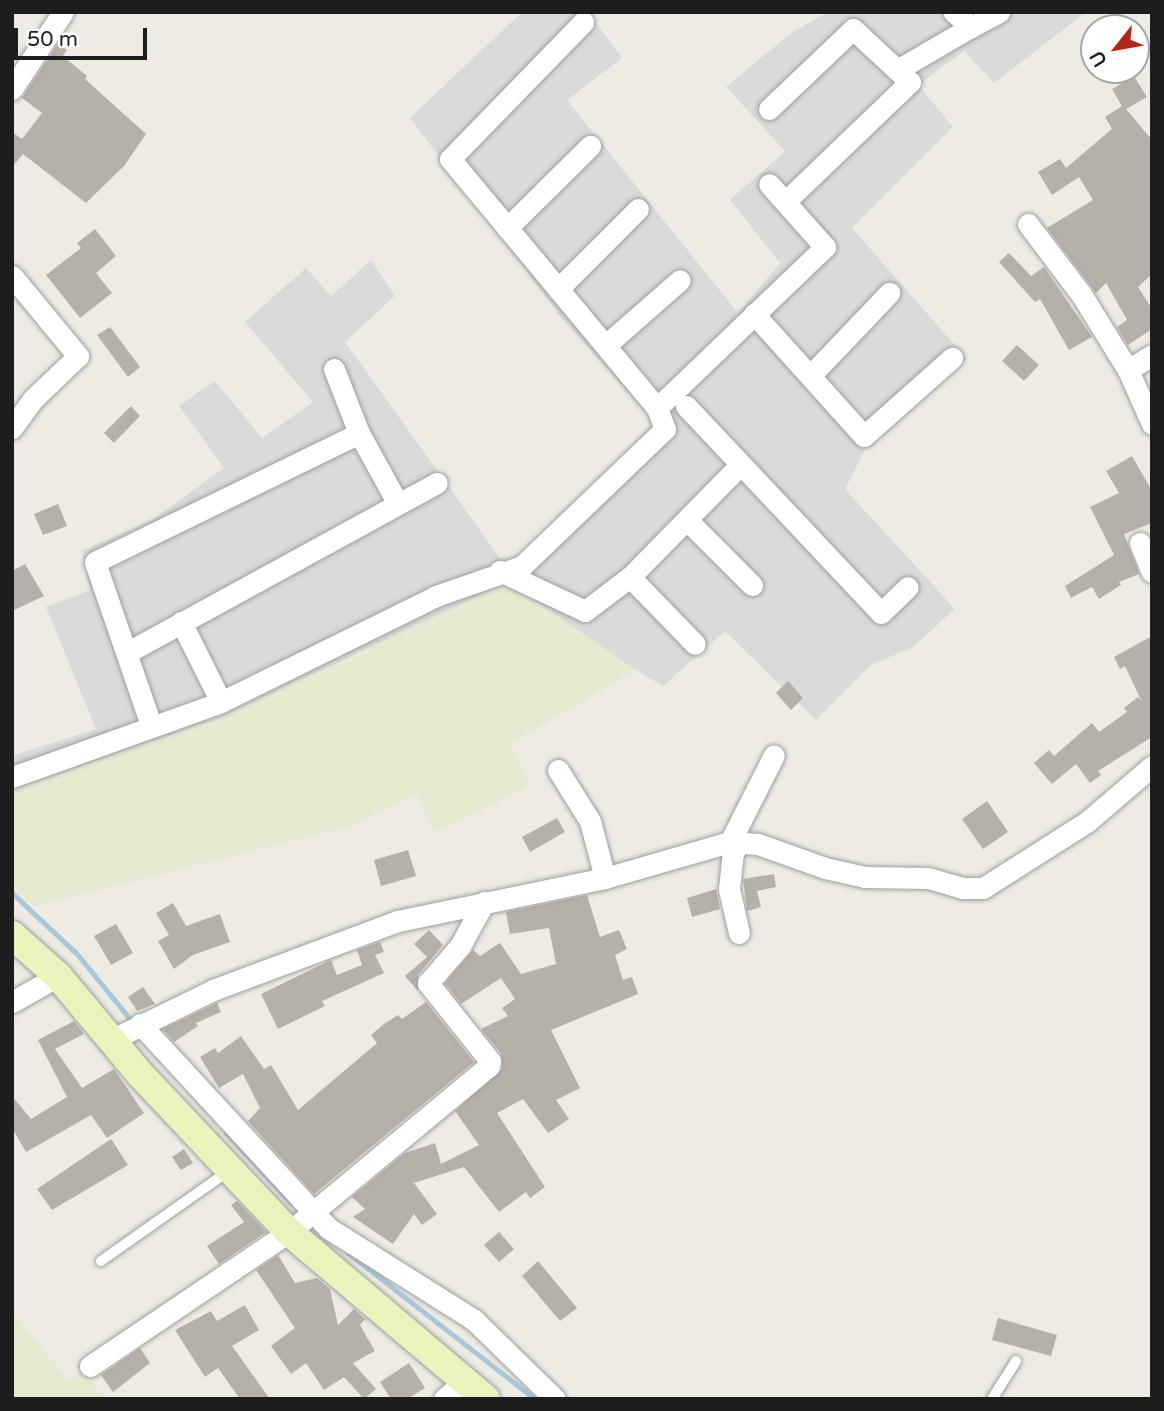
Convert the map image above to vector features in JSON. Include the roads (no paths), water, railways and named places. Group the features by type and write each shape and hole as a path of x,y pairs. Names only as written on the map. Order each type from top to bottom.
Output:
{"street":[{"path":"14,81 64,12"},
{"path":"954,12 971,27"},
{"path":"897,70 999,12"},
{"path":"12,777 221,702 381,621 500,571 522,566 541,551 665,429 657,408 450,159 583,22"},
{"path":"769,109 853,29 910,82 785,202"},
{"path":"507,228 590,146"},
{"path":"657,408 825,247 769,184"},
{"path":"558,289 638,209"},
{"path":"1028,224 1067,274 1128,370 1152,424"},
{"path":"12,276 78,356 33,399 12,428"},
{"path":"606,345 680,280"},
{"path":"810,376 889,293"},
{"path":"754,314 864,436 952,358"},
{"path":"1128,370 1152,355"},
{"path":"334,369 359,433 398,504"},
{"path":"686,406 881,613 908,587"},
{"path":"151,725 95,562 359,433"},
{"path":"500,571 584,611 630,577 740,465"},
{"path":"128,652 438,483"},
{"path":"687,520 752,585"},
{"path":"1140,543 1152,572"},
{"path":"630,577 695,644"},
{"path":"181,622 221,702"},
{"path":"739,933 729,889 735,842 774,755"},
{"path":"127,1031 214,990 358,934 417,915 605,878 735,842 865,877 928,878 962,888 984,888 1088,821 1152,766"},
{"path":"558,770 590,821 605,878"},
{"path":"90,1366 301,1220 490,1064 428,983 460,946 484,902"},
{"path":"12,935 127,1031 301,1220 469,1394"},
{"path":"12,1003 58,975"},
{"path":"127,1031 230,1170 301,1220 351,1243 474,1320 555,1399"}],"lane":[{"path":"101,1261 230,1170"},
{"path":"992,1399 1016,1361"}],"waterway":[{"path":"12,893 77,954 134,1024"},
{"path":"226,1133 291,1203"},
{"path":"348,1253 535,1399"}]}
